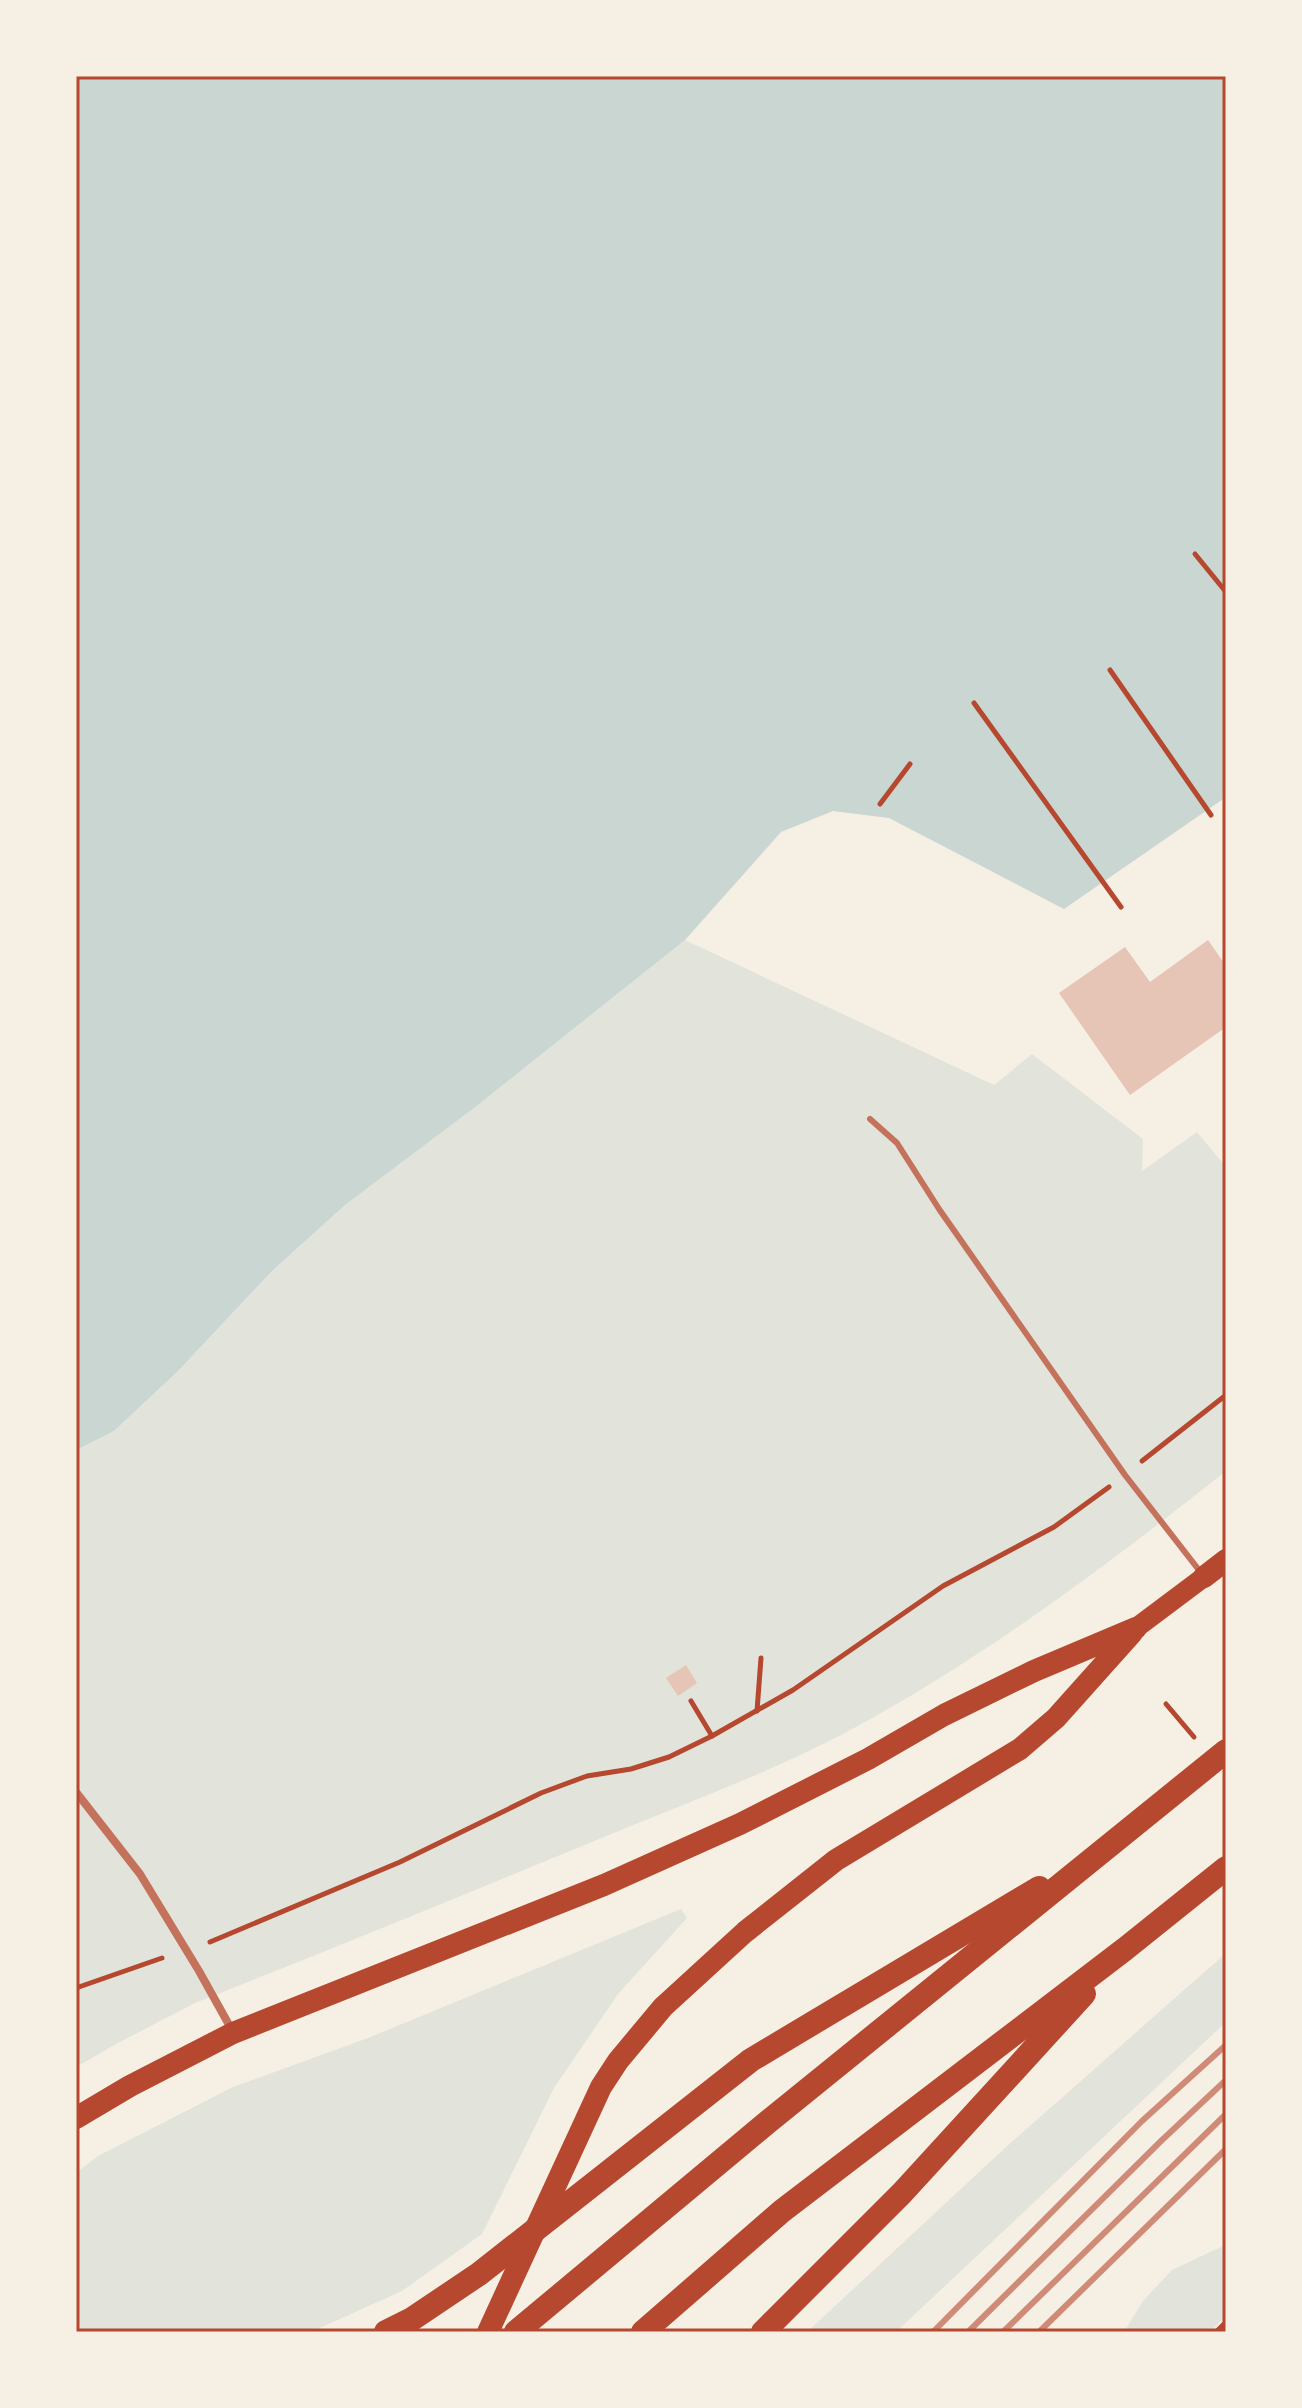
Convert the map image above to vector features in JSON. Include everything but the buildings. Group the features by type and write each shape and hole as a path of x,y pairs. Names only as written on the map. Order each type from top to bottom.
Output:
{"highway":[{"path":"1204,1577 1226,1560"},
{"path":"76,2118 130,2086 233,2033 604,1885 727,1830 809,1790 1008,1683 1136,1628"},
{"path":"488,2332 601,2087 618,2061 663,2007 703,1968 836,1860 1020,1749 1056,1718 1136,1628"},
{"path":"516,2332 769,2121 1226,1751"},
{"path":"386,2332 412,2319 479,2274 751,2060 1120,1839"},
{"path":"643,2332 782,2211 1226,1868"},
{"path":"763,2332 902,2193 1125,1949"}],"main road":[{"path":"1136,1628 1204,1577"}],"street":[{"path":"76,1792 140,1874 233,2033"}],"lane":[{"path":"870,1119 897,1143 939,1209 1125,1475 1204,1577"}],"path":[{"path":"1195,554 1226,592"},
{"path":"1110,670 1211,815"},
{"path":"974,703 1121,907"},
{"path":"880,804 910,764"},
{"path":"208,1943 400,1862 541,1793 587,1776 631,1769 669,1757 712,1736 793,1690 943,1586 1054,1527 1226,1395"},
{"path":"757,1711 761,1658"},
{"path":"691,1701 712,1736"},
{"path":"76,1988 166,1956"},
{"path":"1216,2332 1226,2322"}],"shaded area":[{"path":"76,76 1226,76 1226,797 1064,909 889,818 833,811 781,832 685,940 474,1108 345,1205 272,1271 177,1372 114,1431 76,1450"},
{"path":"685,940 994,1085 1032,1054 1143,1139 1142,1171 1197,1132 1226,1167 1226,1471 992,1644 944,1676 843,1734 725,1788 195,2003 76,2067 76,1450 114,1431 177,1372 272,1271 345,1205 474,1108"},
{"path":"681,1909 687,1918 618,1994 554,2088 482,2234 402,2291 311,2332 76,2332 76,2173 98,2156 233,2087 368,2038"},
{"path":"1226,1953 1226,2022 896,2332 807,2332 1006,2147"},
{"path":"1226,2237 1226,2316 1210,2332 1124,2332 1143,2301 1172,2270 1223,2246"}],"railway":[{"path":"933,2332 1142,2121 1226,2045"},
{"path":"968,2332 1226,2080"},
{"path":"1003,2332 1226,2114"},
{"path":"1039,2332 1226,2149"}]}
